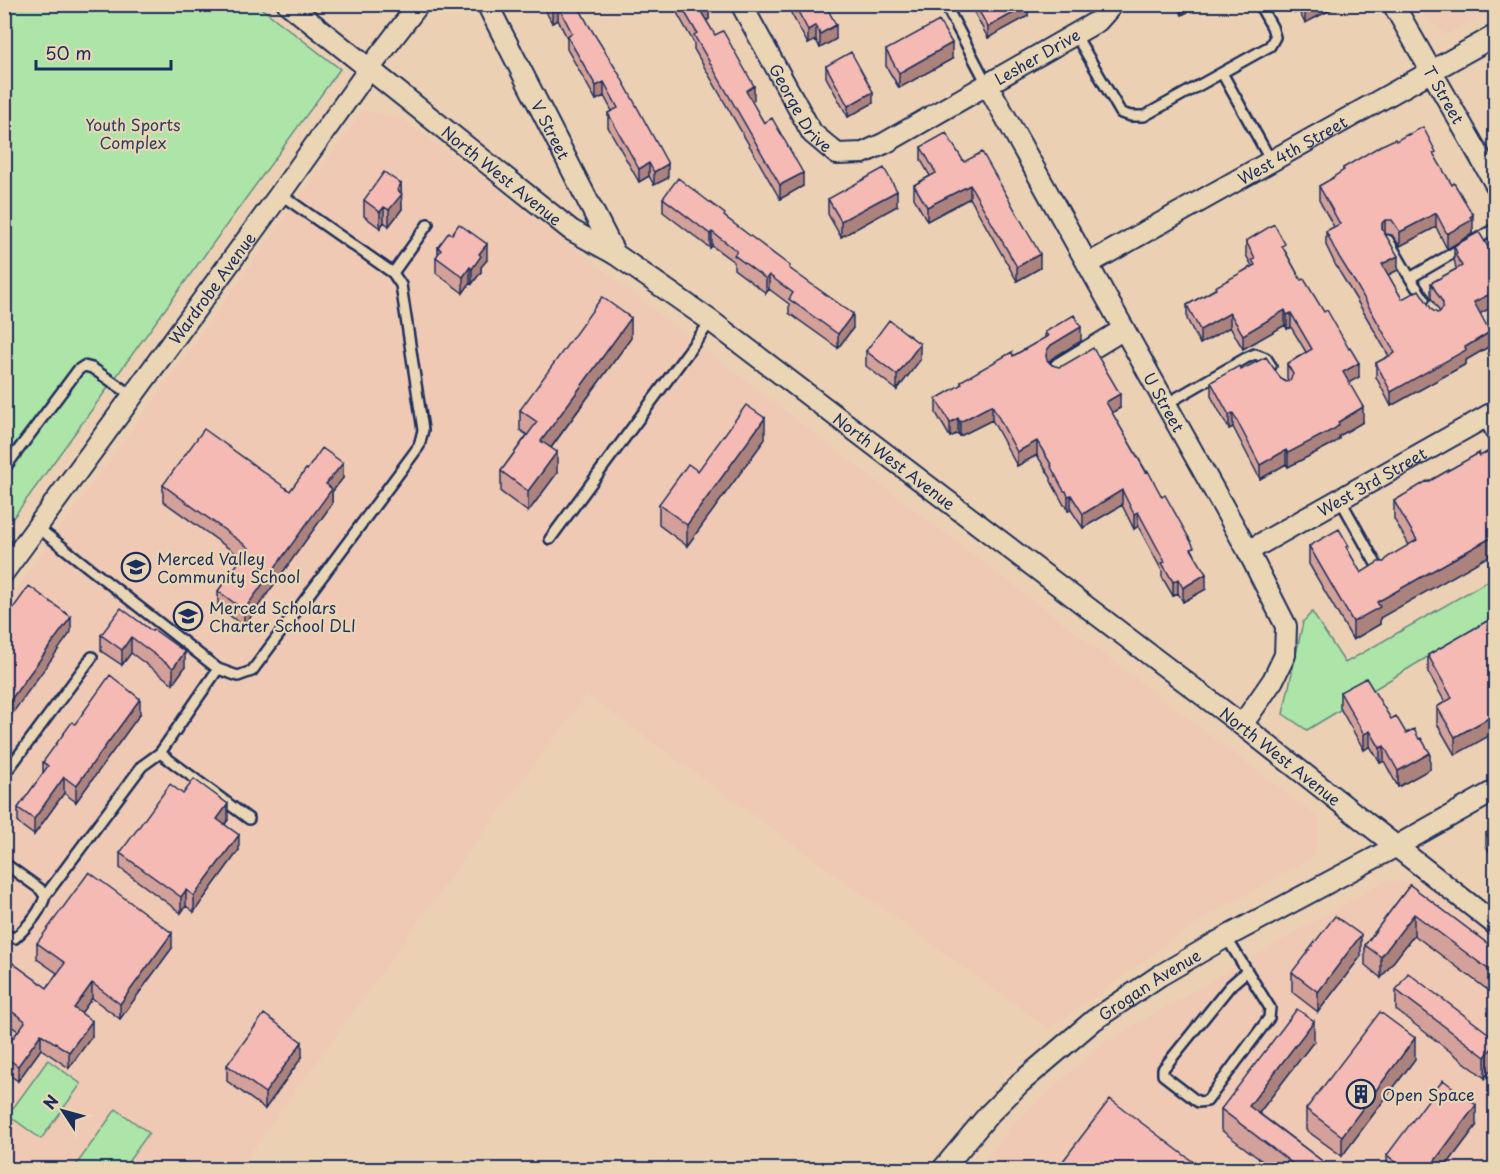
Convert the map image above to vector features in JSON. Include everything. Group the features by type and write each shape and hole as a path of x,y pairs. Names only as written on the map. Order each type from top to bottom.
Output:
{"street":[{"name":"North West Avenue","path":"288,4 570,230 615,254 711,321 1242,725 1496,925"},
{"name":"Wardrobe Avenue","path":"4,572 369,69 419,4"},
{"name":"V Street","path":"487,4 615,254"},
{"name":"George Drive","path":"741,4 812,133 837,154 863,153 885,143 987,84"},
{"name":"Lesher Drive","path":"987,84 1098,21 1113,4"},
{"name":"T Street","path":"1393,4 1496,185"},
{"name":"West 4th Street","path":"1088,264 1496,35"},
{"name":"U Street","path":"987,84 1248,551 1286,626 1285,655 1273,680 1242,725"},
{"path":"1058,369 1124,329"},
{"name":"West 3rd Street","path":"1248,551 1489,415"},
{"name":"Grogan Avenue","path":"942,1170 989,1114 1020,1083 1081,1031 1159,976 1496,790"}],"lane":[{"path":"945,4 987,84"},
{"path":"1075,34 1121,113 1144,116 1270,46 1275,37 1259,4"},
{"path":"1222,73 1271,161"},
{"path":"37,527 218,669 238,676 252,671 379,502 419,446 423,430 401,285 393,273 280,194"},
{"path":"393,273 428,224"},
{"path":"1410,278 1496,228"},
{"path":"1388,240 1432,311"},
{"path":"550,539 711,321"},
{"path":"1166,404 1255,354 1266,358 1276,373"},
{"path":"4,469 78,370 84,366 93,368 133,396"},
{"path":"1489,415 1496,442"},
{"path":"1340,499 1381,574"},
{"path":"4,767 10,767 92,657"},
{"path":"4,936 15,938 24,930 43,904 45,896 142,766 160,753 218,669"},
{"path":"160,753 249,819"},
{"path":"4,863 40,889 45,896"},
{"path":"1226,937 1270,1008 1269,1018 1207,1101 1198,1102 1163,1075 1163,1069 1230,986 1247,971"}],"shaded area":[{"path":"1495,4 1495,8 1446,35 1428,20 1419,5"},
{"path":"363,110 403,119 1320,819 1314,857 1206,917 1049,1029 587,695 483,833 239,1169 5,1170 5,604"},
{"path":"1386,880 1426,884 1495,938 1495,1169 979,1170 1013,1124 1103,1043"}],"green space":[{"name":"Youth Sports Complex","path":"5,5 257,5 340,69 5,529"},
{"path":"1495,577 1495,616 1307,730 1283,714 1303,622 1312,612 1345,663"},
{"path":"48,1060 81,1084 41,1139 8,1115"},
{"path":"116,1109 149,1133 123,1169 82,1169 76,1165"}],"building":[{"path":"549,4 577,4 619,74 668,164 654,172 649,163 639,169 608,113 618,108 604,82 596,86 567,36 572,33 558,6 552,9"},
{"path":"680,4 709,4 700,10 715,35 723,31 754,86 746,91 764,123 772,118 803,173 780,185 694,35 697,33"},
{"path":"794,4 825,4 836,25 820,34 816,25 808,30"},
{"path":"975,4 1028,4 1028,5 988,27"},
{"path":"939,21 952,43 899,73 886,50"},
{"path":"851,52 873,92 848,106 826,66"},
{"path":"1423,127 1436,152 1433,153 1473,215 1470,217 1472,220 1447,234 1436,213 1400,232 1392,220 1385,220 1382,223 1382,229 1398,256 1382,264 1402,299 1419,290 1432,310 1437,313 1443,308 1443,303 1431,283 1462,266 1455,254 1457,253 1454,246 1479,232 1496,260 1496,291 1474,302 1490,332 1465,347 1466,350 1391,392 1376,363 1395,353 1326,231 1340,224 1319,186 1344,170 1343,168 1380,146 1395,139 1396,141"},
{"path":"946,133 964,162 982,152 1040,254 1017,267 970,185 927,207 914,185 936,173 921,147"},
{"path":"884,168 897,191 841,221 828,199"},
{"path":"384,172 401,184 397,190 402,194 389,210 384,207 380,212 364,200"},
{"path":"678,178 790,266 789,268 853,314 838,334 789,299 793,293 769,275 766,279 734,255 737,251 712,232 710,234 663,198"},
{"path":"459,224 487,244 472,269 470,267 463,277 436,257 441,250 438,247 449,232 452,234"},
{"path":"1274,224 1285,244 1282,246 1301,280 1304,279 1324,312 1327,310 1359,363 1343,372 1363,407 1338,422 1339,425 1334,429 1288,453 1286,450 1260,465 1233,413 1229,415 1211,382 1239,366 1241,370 1266,357 1281,379 1286,382 1293,374 1287,364 1312,349 1291,313 1287,315 1285,310 1243,335 1230,313 1200,330 1187,305 1255,265 1252,260 1255,259 1246,241"},
{"path":"602,297 631,318 541,441 557,452 528,491 501,471 537,422 520,410"},
{"path":"1074,315 1081,327 1051,345 1047,350 1047,360 1059,367 1093,348 1120,394 1106,402 1146,472 1148,471 1162,497 1165,495 1206,574 1183,588 1178,579 1173,582 1138,512 1134,514 1122,490 1083,514 1071,495 1068,496 1064,491 1037,441 1017,452 992,405 960,422 958,418 950,423 936,399 962,384 961,381 1012,352 1013,356 1048,336 1045,332"},
{"path":"889,320 920,344 897,375 866,351"},
{"path":"746,405 765,418 687,525 659,504 688,464 698,471"},
{"path":"204,429 290,491 322,448 343,463 326,484 332,489 244,610 218,591 249,548 163,485"},
{"path":"1496,447 1496,535 1377,602 1380,607 1353,622 1309,546 1339,529 1361,573 1378,562 1384,562 1388,557 1417,540 1394,501 1479,453 1480,456"},
{"path":"29,586 71,617 4,709 4,621"},
{"path":"121,608 185,652 173,668 131,637 122,650 101,635"},
{"path":"1496,616 1496,714 1455,737 1437,707 1452,698 1428,655"},
{"path":"110,675 140,699 76,786 64,777 34,819 18,808 48,766 43,762 72,722 75,724"},
{"path":"1366,678 1391,719 1396,716 1406,733 1414,729 1430,753 1398,771 1384,746 1380,748 1370,731 1364,734 1340,692"},
{"path":"194,779 228,804 217,819 239,835 194,896 186,890 181,897 120,853 170,784 183,794"},
{"path":"1496,827 1496,849 1486,833"},
{"path":"89,872 172,933 120,1004 92,983 74,1008 92,1021 69,1052 41,1034 18,1066 4,1056 4,1050 25,1022 4,1006 4,957 47,988 65,963 37,943"},
{"path":"1410,885 1496,950 1496,975 1414,914 1381,957 1365,945"},
{"path":"1335,916 1361,935 1318,992 1292,972"},
{"path":"1408,973 1496,1039 1496,1043 1485,1057 1396,990"},
{"path":"1297,1009 1314,1021 1249,1106 1334,1170 1301,1170 1221,1109"},
{"name":"Open Space","path":"1380,1012 1415,1038 1342,1136 1306,1109"},
{"path":"264,1014 302,1042 265,1093 227,1065"},
{"path":"1443,1080 1476,1105 1428,1170 1406,1170 1387,1155"},
{"path":"1110,1099 1204,1170 1074,1170 1063,1161"},
{"path":"126,1163 135,1170 121,1170"}],"place":[{"name":"Merced Valley Community School","path":"136,567"},
{"name":"Merced Scholars Charter School DLI","path":"188,616"},
{"name":"Open Space","path":"1361,1094"}]}
